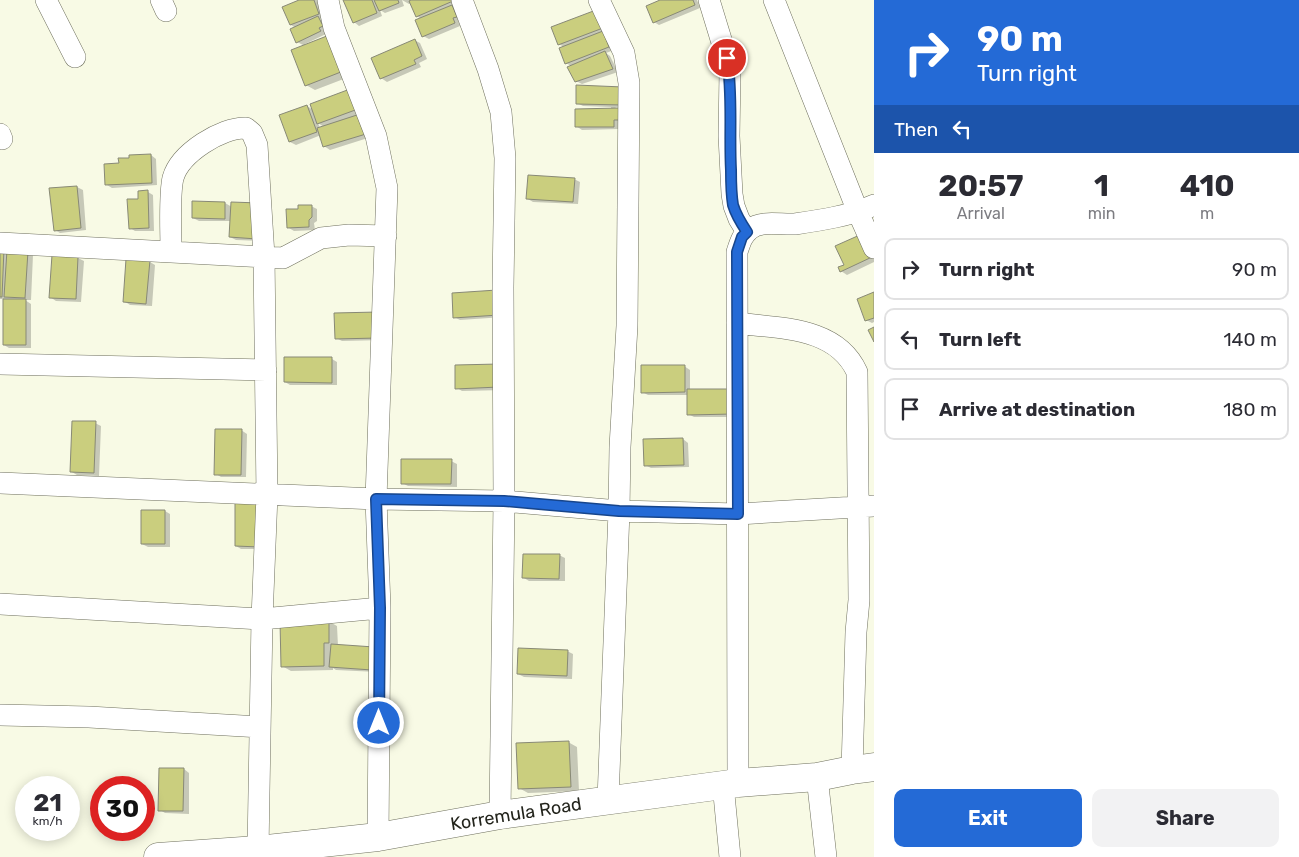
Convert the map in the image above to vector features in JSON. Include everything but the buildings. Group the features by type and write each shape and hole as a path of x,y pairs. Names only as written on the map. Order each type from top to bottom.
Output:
{"street":[{"path":"46,0 75,57"},
{"path":"328,0 334,28 376,136 387,188 376,499 380,608 378,837"},
{"path":"462,0 488,69 501,112 505,158 503,287 504,501 500,814"},
{"path":"599,0 624,52 630,83 627,326 620,447 608,800"},
{"path":"709,0 730,72 729,136 732,194 739,219 747,232"},
{"path":"774,0 866,209 874,248"},
{"path":"171,251 174,177 181,164 196,149 211,138 226,131 246,128 252,133 258,151 264,256 266,370 268,495 262,619 258,850"},
{"path":"730,857 738,514 737,252 742,237 757,225 793,224 866,209"},
{"path":"0,243 283,258 321,238 349,235 386,236"},
{"path":"737,323 809,332 840,348 852,361 857,372 866,507 856,632 863,768"},
{"path":"0,364 266,370"},
{"path":"0,483 376,499 504,501 619,511 738,514 866,507"},
{"path":"0,604 262,619 380,608"},
{"path":"0,715 89,717 260,727"},
{"name":"Korremula Road","path":"158,857 258,850 378,837 500,814 731,784 817,777 863,768"},
{"path":"817,777 826,857"}],"route":[{"path":"379,723 380,608 376,499 504,501 619,511 738,514 737,252 742,237 747,232 739,219 732,194 729,136 730,72 727,58"}]}
